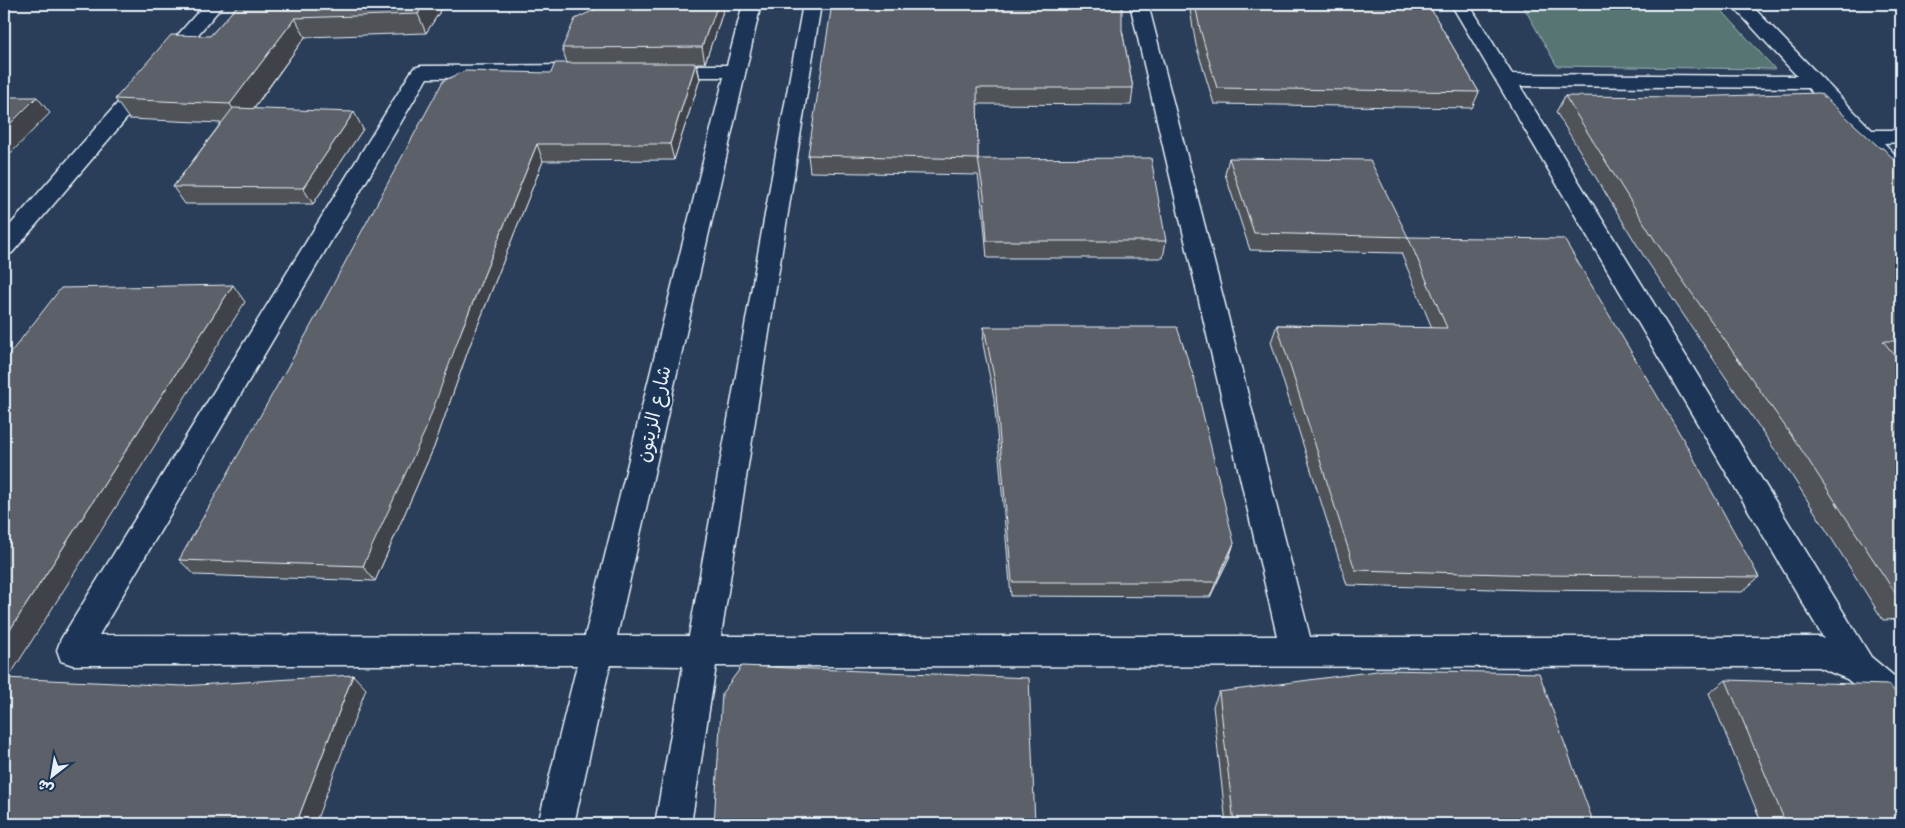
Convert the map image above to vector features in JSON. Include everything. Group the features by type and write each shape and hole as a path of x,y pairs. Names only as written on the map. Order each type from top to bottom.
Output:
{"street":[{"path":"4,247 215,4"},
{"name":"شارع الزيتون","path":"556,824 752,4"},
{"path":"673,824 812,4"},
{"path":"1139,4 1297,651"},
{"path":"1460,4 1859,668"},
{"path":"1740,4 1901,174"},
{"path":"736,70 420,72 73,650 1820,652 1859,668 1901,703"},
{"path":"1506,80 1814,82"},
{"path":"1866,137 1901,136"}],"green space":[{"path":"1522,4 1716,4 1775,69 1557,66"}],"building":[{"path":"239,4 424,4 418,14 295,18 230,104 115,99 171,35 210,36"},
{"path":"607,4 718,4 702,47 562,48 575,19"},
{"path":"832,4 1122,4 1122,30 1133,88 977,88 978,159 808,155"},
{"path":"1195,4 1428,4 1479,92 1217,88"},
{"path":"555,63 696,63 670,144 537,144 462,329 425,431 363,566 179,560 308,331 443,81 465,71 551,73"},
{"path":"1820,93 1880,148 1883,148 1901,167 1901,341 1883,341 1901,363 1901,602 1803,452 1656,242 1565,96 1688,97"},
{"path":"4,97 37,97 4,130"},
{"path":"233,108 354,112 303,188 173,187"},
{"path":"1151,158 1166,241 987,241 984,195 978,159"},
{"path":"1229,158 1370,160 1408,237 1254,233"},
{"path":"1408,237 1564,239 1683,439 1759,577 1542,575 1355,570 1277,325 1447,328"},
{"path":"233,285 4,639 4,361 61,288"},
{"path":"984,327 1177,327 1195,381 1234,543 1216,582 1012,582 995,382"},
{"path":"742,666 1029,678 1035,824 714,824 722,693"},
{"path":"1384,670 1539,673 1594,824 1234,824 1219,692"},
{"path":"353,675 296,824 4,824 4,678 182,686"},
{"path":"1726,680 1888,685 1893,689 1901,704 1901,824 1786,824"}]}
